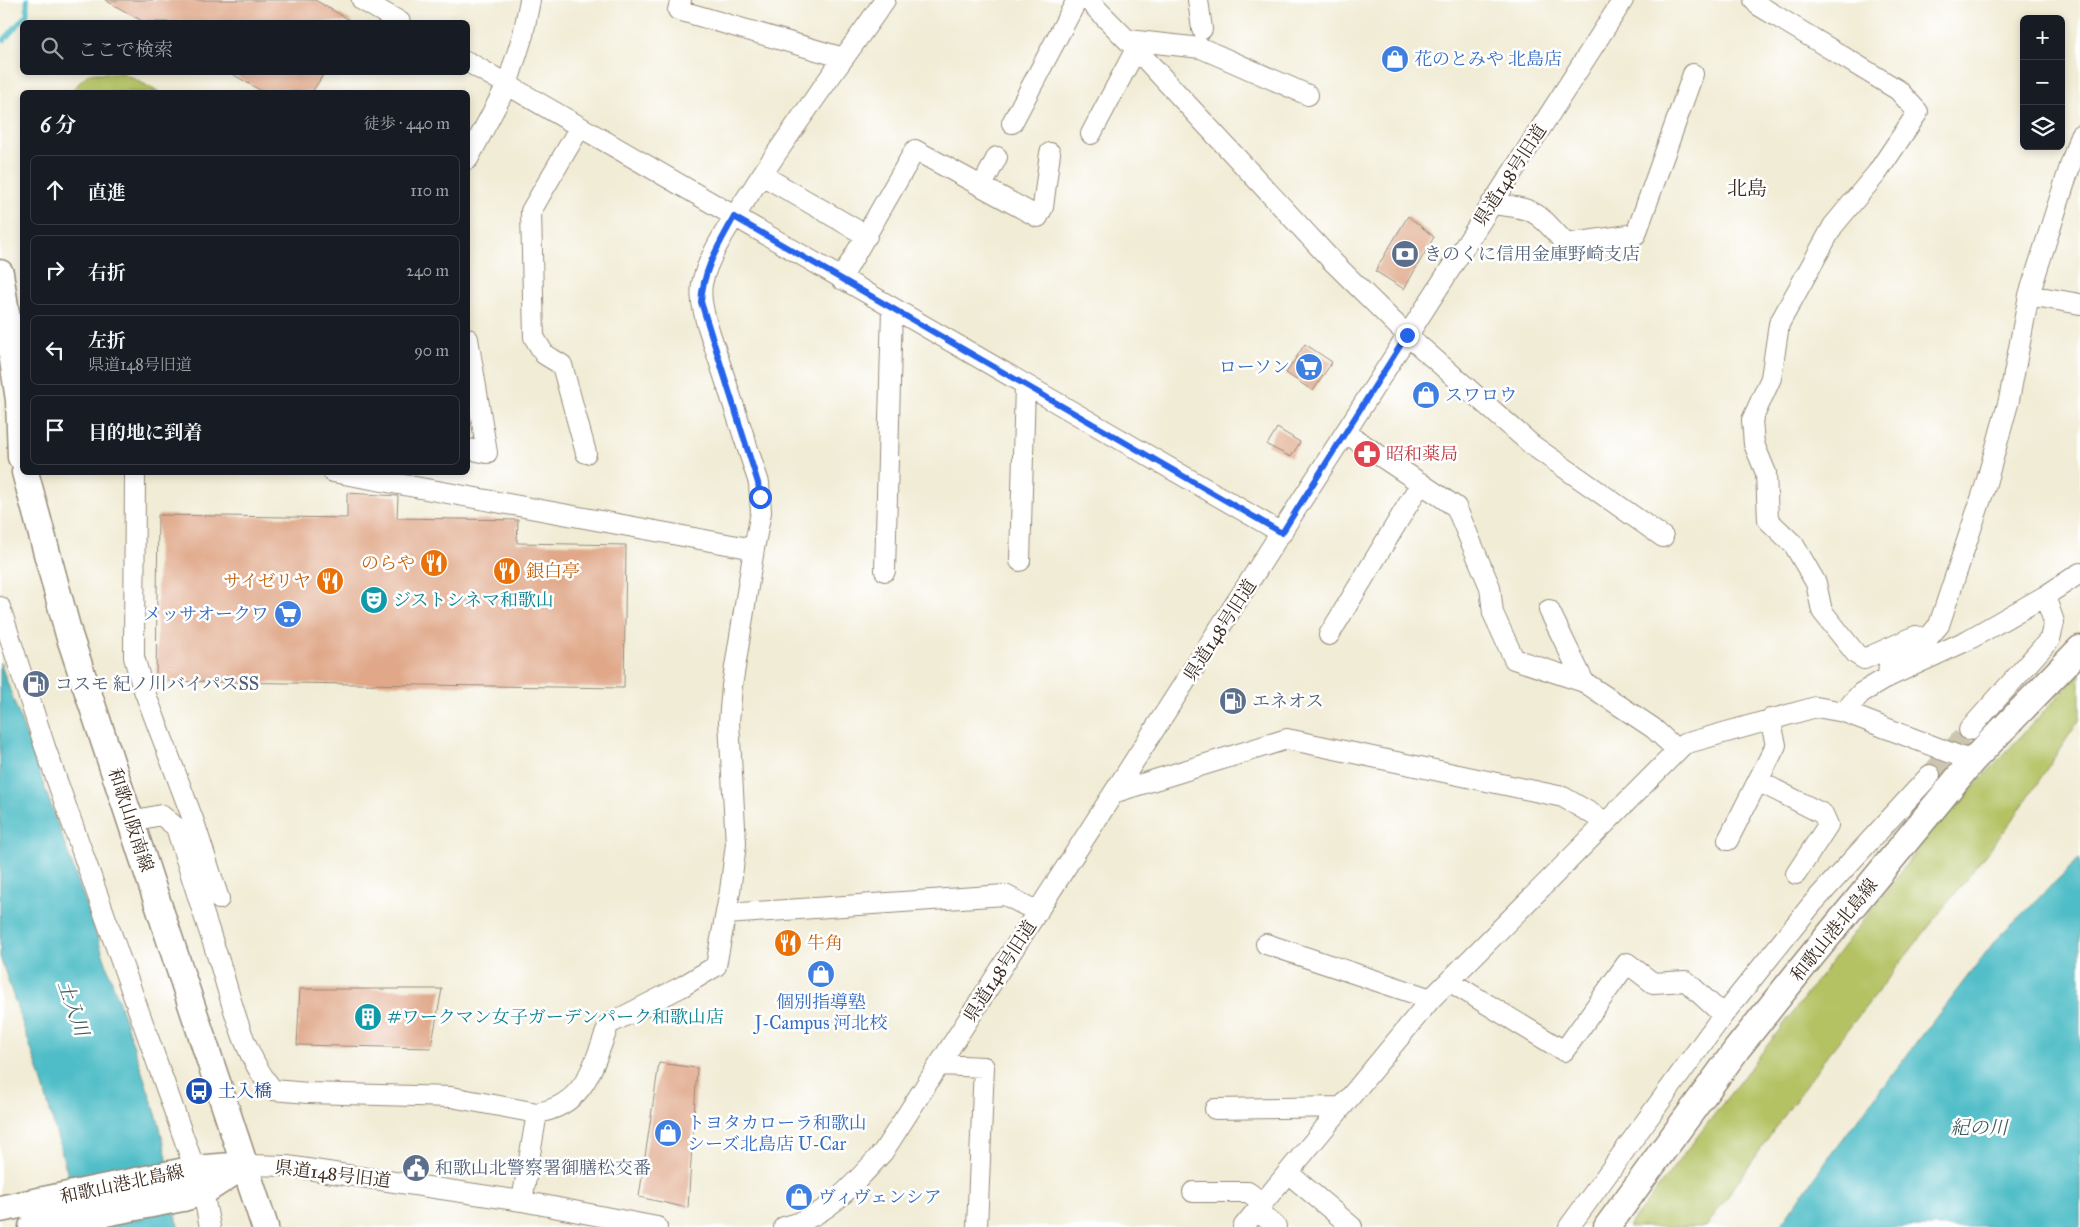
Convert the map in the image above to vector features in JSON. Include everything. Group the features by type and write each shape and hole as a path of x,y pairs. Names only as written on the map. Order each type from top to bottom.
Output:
{"main road":[{"name":"和歌山阪南線","path":"0,273 20,416"},
{"name":"和歌山阪南線","path":"0,416 20,456"},
{"name":"和歌山阪南線","path":"26,475 69,635 132,821 244,1165"},
{"name":"和歌山港北島線","path":"1607,1227 1737,1049 1972,761 2080,649"},
{"name":"和歌山港北島線","path":"0,1208 55,1210 190,1183 244,1165"},
{"path":"244,1165 265,1227"},
{"name":"和歌山港北島線","path":"32,1227 55,1210"}],"street":[{"path":"362,0 397,20"},
{"path":"470,154 507,85 523,35 530,0"},
{"path":"681,0 678,10 844,58"},
{"path":"132,821 161,814 176,827 235,1013 248,1046 266,1081 273,1090 308,1093 450,1097 537,1113 551,1111 567,1103 585,1086 609,1024 683,986 716,966 736,844 729,722 730,704 742,610 761,512 758,483 701,302 702,283 708,266 734,217 885,0"},
{"path":"1012,122 1077,0"},
{"path":"1088,0 1334,263 1407,335 1532,445 1663,537"},
{"path":"1198,0 1202,29"},
{"name":"県道148号旧道","path":"784,1227 807,1224 845,1193 883,1152 1623,0"},
{"path":"1754,0 1758,5 1898,90 1918,112 1877,173 1834,226 1786,308 1779,324 1771,378 1752,420 1754,444 1766,473 1768,520 1794,545 1816,583 1822,611 1856,654 1864,659 1916,636 1927,638"},
{"path":"1132,45 1201,48 1308,95"},
{"path":"1091,134 1132,45"},
{"path":"470,63 1282,533"},
{"path":"1492,204 1522,207 1534,212 1566,244 1636,234 1693,74"},
{"path":"580,127 531,211 534,337 544,354 562,365 586,453"},
{"path":"1888,677 1889,664 1927,638 1939,625 2010,400 2029,295 2080,135"},
{"path":"841,279 916,150 1038,217 1043,207 1050,153"},
{"path":"982,186 997,157"},
{"path":"762,175 867,236"},
{"path":"2029,295 2080,304"},
{"path":"885,570 892,308"},
{"path":"470,351 487,453 470,449"},
{"path":"1020,561 1026,385"},
{"path":"1346,433 1456,507 1490,587 1493,614 1514,659 1584,682 1653,728 1677,750"},
{"path":"135,475 134,657 141,682 194,822 219,899"},
{"path":"349,475 754,549"},
{"path":"1329,635 1420,483"},
{"path":"1844,712 1861,693 1888,677 1968,640 2045,596 2080,573"},
{"path":"1969,730 2050,639 2054,622 2045,596"},
{"path":"0,607 190,1183 210,1227"},
{"path":"1549,610 1584,682"},
{"path":"1243,1227 1431,999 1684,744 1816,707 1844,712 1972,761"},
{"path":"1728,840 1776,745 1770,719"},
{"path":"1116,792 1287,739 1563,798 1606,822"},
{"path":"1569,1227 1723,1015 1813,902 1930,775"},
{"path":"1758,781 1823,814 1828,825 1796,874"},
{"path":"726,914 1005,896 1038,912"},
{"path":"1266,944 1431,999"},
{"path":"1449,981 1564,1051 1627,963 1653,983 1686,981 1723,1015"},
{"path":"939,1065 984,1067 977,1227"},
{"path":"1215,1109 1342,1107"},
{"path":"522,1201 537,1113"},
{"name":"県道148号旧道","path":"244,1165 287,1166 522,1201 657,1227"},
{"path":"1288,1173 1352,1227"},
{"path":"1193,1192 1248,1192 1276,1227"}],"green space":[{"path":"87,75 127,75 155,90 72,90"},
{"path":"2080,673 2080,719 2012,821 1820,1065 1706,1227 1628,1227 1931,832"}],"water":[{"name":"土入川","path":"0,662 91,918 159,1123 170,1171 178,1227 70,1227 67,1172 40,1075 0,957"},
{"name":"紀の川","path":"2080,858 2080,1227 1779,1227 1831,1154 1997,938"}],"building":[{"path":"105,0 315,0 350,20 140,20"},
{"path":"234,75 323,75 313,90 260,90"},
{"name":"きのくに信用金庫野崎支店","path":"1408,216 1434,237 1404,289 1375,271"},
{"name":"ローソン","path":"1305,344 1332,362 1313,391 1286,373"},
{"path":"1277,428 1300,442 1291,457 1267,445"},
{"path":"347,493 398,496 397,518 518,520 517,543 626,545 624,688 156,681 158,515 347,518"},
{"name":"#ワークマン女子ガーデンパーク和歌山店","path":"300,989 442,989 431,1048 297,1045"},
{"path":"659,1063 697,1068 688,1208 639,1197"}],"waterway":[{"path":"22,20 27,14 27,0"},
{"path":"4,40 20,22"}],"tunnel":[{"path":"1930,775 1969,730"}],"place":[{"name":"花のとみや 北島店","path":"1395,59"},
{"name":"きのくに信用金庫野崎支店","path":"1405,254"},
{"name":"ローソン","path":"1309,367"},
{"name":"スワロウ","path":"1426,395"},
{"name":"昭和薬局","path":"1367,454"},
{"name":"のらや","path":"434,563"},
{"name":"銀白亭","path":"507,571"},
{"name":"サイゼリヤ","path":"330,581"},
{"name":"ジストシネマ和歌山","path":"374,600"},
{"name":"メッサオークワ","path":"288,614"},
{"name":"コスモ 紀ノ川バイパスSS","path":"36,684"},
{"name":"エネオス","path":"1233,701"},
{"name":"牛角","path":"788,943"},
{"name":"個別指導塾 J-Campus 河北校","path":"821,974"},
{"name":"#ワークマン女子ガーデンパーク和歌山店","path":"368,1017"},
{"name":"土入橋","path":"199,1091"},
{"name":"トヨタカローラ和歌山 シーズ北島店 U-Car","path":"668,1133"},
{"name":"和歌山北警察署御膳松交番","path":"416,1168"},
{"name":"ヴィヴェンシア","path":"799,1197"}],"district":[{"name":"北島","path":"1747,188"}],"route":[{"path":"760,497 758,483 701,302 702,283 708,266 734,217 1282,533 1407,335"}]}
